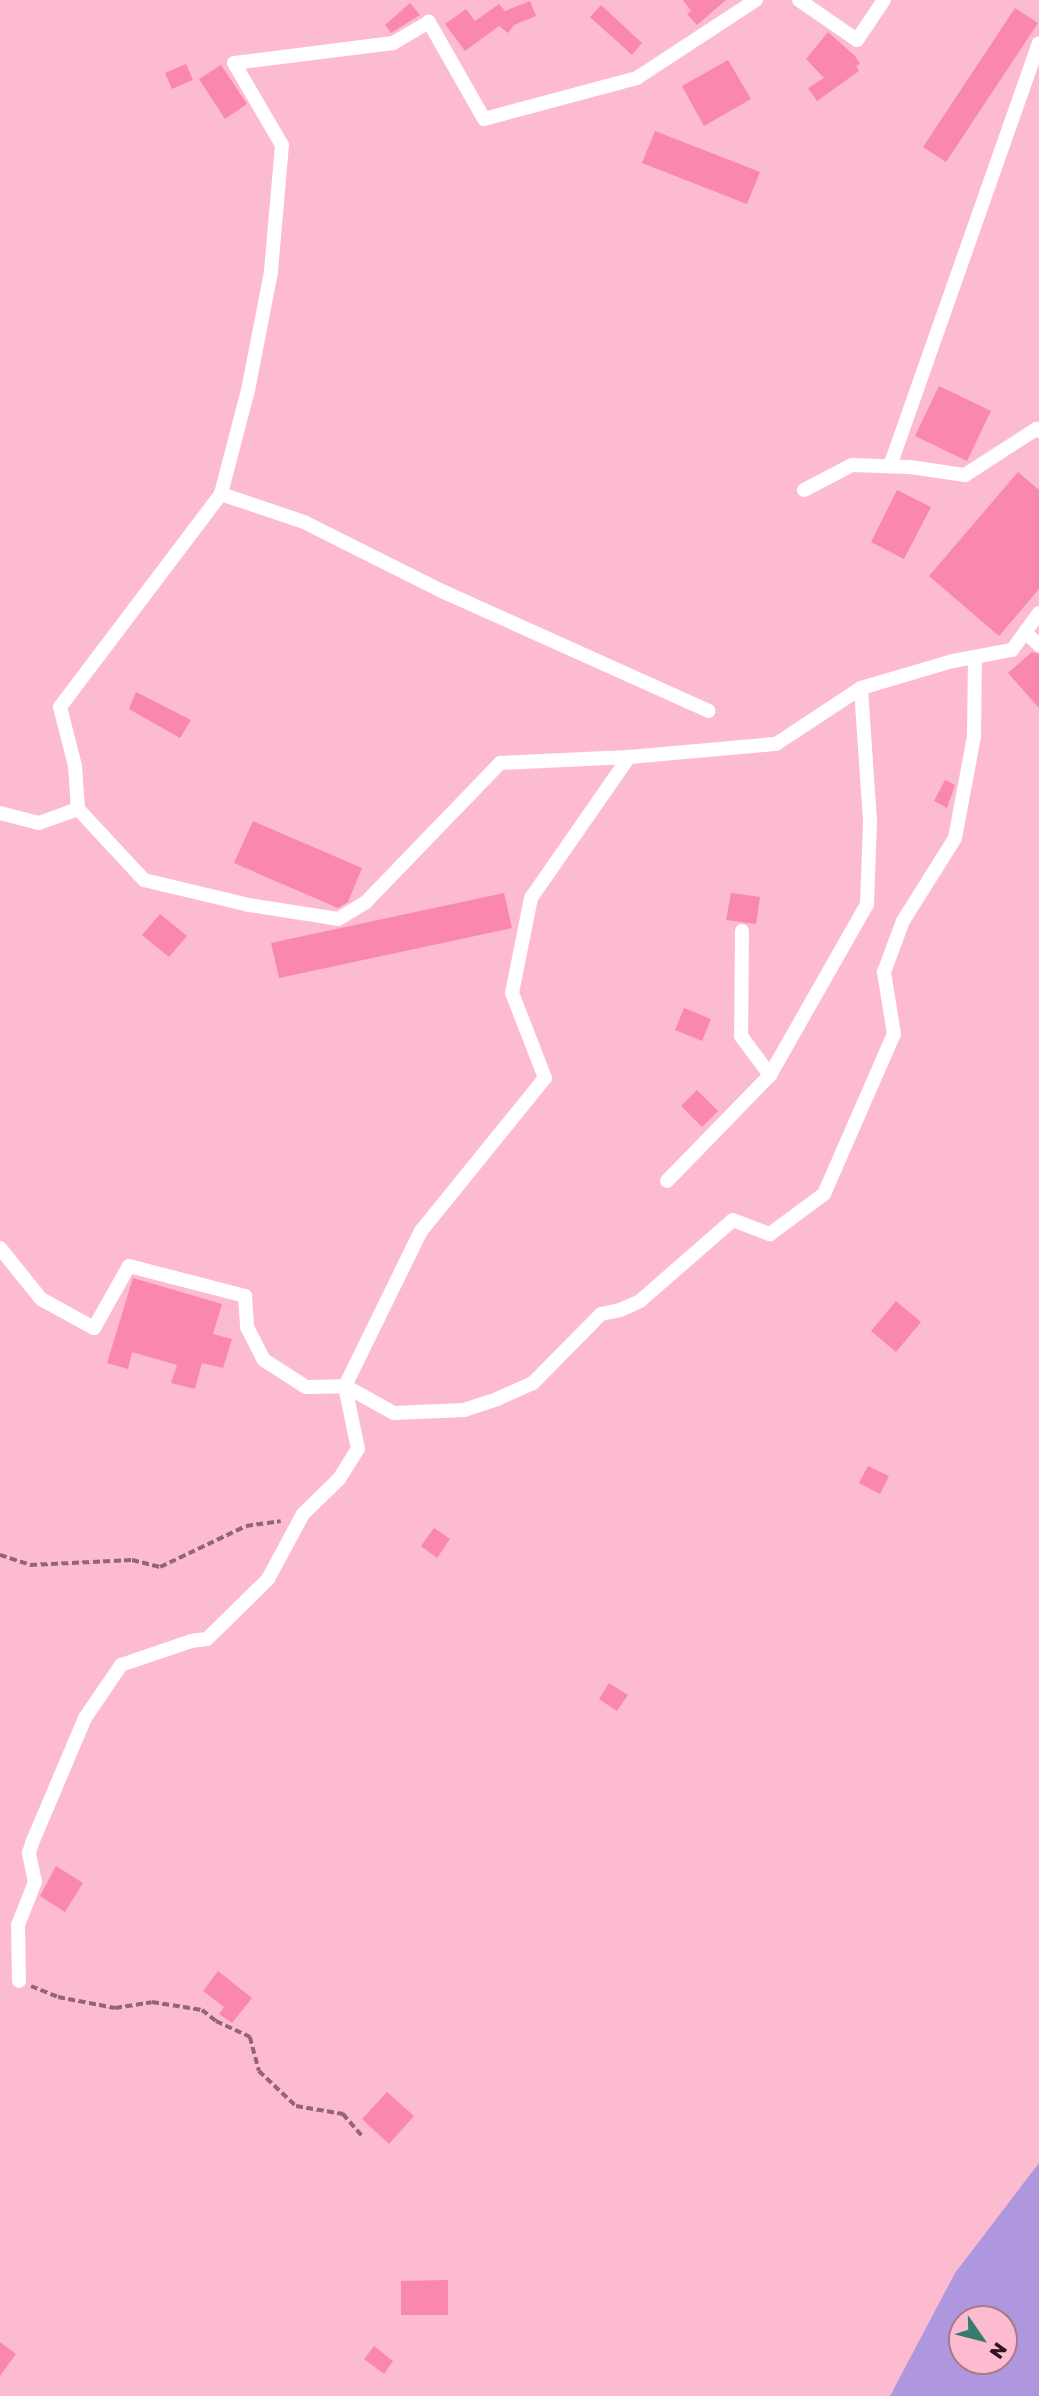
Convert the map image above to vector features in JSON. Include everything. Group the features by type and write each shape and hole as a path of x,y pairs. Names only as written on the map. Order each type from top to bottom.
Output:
{"street":[{"path":"756,0 637,78 484,119 429,22 393,43 234,62 282,145 271,272 248,390 221,494 60,707 75,766 78,809 144,880 249,905 338,919 366,902 500,763 629,757 776,744 862,688 975,657 1012,650 1039,613"},
{"path":"799,0 856,40 884,0"},
{"path":"890,466 1039,44"},
{"path":"804,491 852,464 965,475 1036,429 1039,431"},
{"path":"221,494 304,522 444,593 709,711"},
{"path":"1025,632 1039,645"},
{"path":"0,1248 41,1299 93,1328 129,1266 245,1296 247,1327 264,1360 306,1387 345,1386 394,1413 464,1410 533,1383 601,1314 620,1310 640,1301 733,1220 770,1234 824,1194 894,1034 884,972 903,920 955,838 974,736 975,657"},
{"path":"667,1181 770,1075 867,904 870,821 862,688"},
{"path":"19,1981 18,1925 35,1882 29,1853 85,1718 121,1665 191,1641 206,1639 268,1579 303,1514 339,1479 358,1448 345,1386 421,1231 545,1078 512,993 531,898 629,757"},
{"path":"0,813 39,823 78,809"},
{"path":"742,932 741,1036 770,1075"}],"path":[{"path":"0,1555 30,1565 132,1560 160,1567 246,1527 278,1522 303,1514"},
{"path":"19,1981 58,1997 115,2008 152,2002 202,2010 250,2038 259,2071 296,2106 343,2114 362,2136"}],"shaded area":[{"path":"1039,2163 1039,2396 890,2396 955,2273"}],"building":[{"path":"683,0 726,0 697,25 687,14 691,11"},
{"path":"530,1 536,16 514,25 508,33 499,26 465,51 445,24 466,9 475,21 499,4 505,11"},
{"path":"410,3 420,15 391,33 385,25"},
{"path":"601,5 642,43 632,55 590,17"},
{"path":"1015,8 1038,23 946,162 923,147"},
{"path":"828,32 855,56 860,64 856,66 859,71 817,101 808,88 824,78 806,59"},
{"path":"728,60 751,99 704,126 682,86"},
{"path":"186,64 193,80 172,89 165,73"},
{"path":"221,65 247,104 225,119 199,79"},
{"path":"655,131 760,172 747,204 642,163"},
{"path":"939,386 991,411 967,461 915,436"},
{"path":"1018,472 1039,490 1039,589 999,636 929,576"},
{"path":"897,490 931,507 904,559 871,542"},
{"path":"1032,652 1039,654 1039,708 1008,673"},
{"path":"136,692 191,720 180,738 129,709"},
{"path":"945,780 955,785 947,808 934,801"},
{"path":"253,821 362,868 348,902 338,908 234,863"},
{"path":"504,893 512,928 279,978 271,943"},
{"path":"731,893 760,897 756,924 726,920"},
{"path":"160,914 187,936 169,957 142,935"},
{"path":"684,1008 711,1019 702,1041 675,1030"},
{"path":"697,1090 718,1111 702,1127 681,1106"},
{"path":"133,1278 222,1304 213,1334 232,1339 223,1368 202,1363 195,1389 171,1383 177,1365 132,1352 128,1369 107,1363"},
{"path":"896,1301 921,1322 896,1352 871,1331"},
{"path":"868,1466 889,1476 880,1494 859,1483"},
{"path":"434,1528 450,1539 437,1558 421,1546"},
{"path":"609,1683 628,1695 617,1711 599,1699"},
{"path":"56,1866 83,1883 65,1912 40,1896"},
{"path":"218,1971 252,1998 232,2023 219,2014 224,2007 203,1991"},
{"path":"387,2092 414,2116 389,2144 362,2119"},
{"path":"448,2280 448,2315 401,2315 401,2281"},
{"path":"0,2342 16,2354 0,2376"},
{"path":"374,2346 393,2361 384,2374 364,2359"}]}
